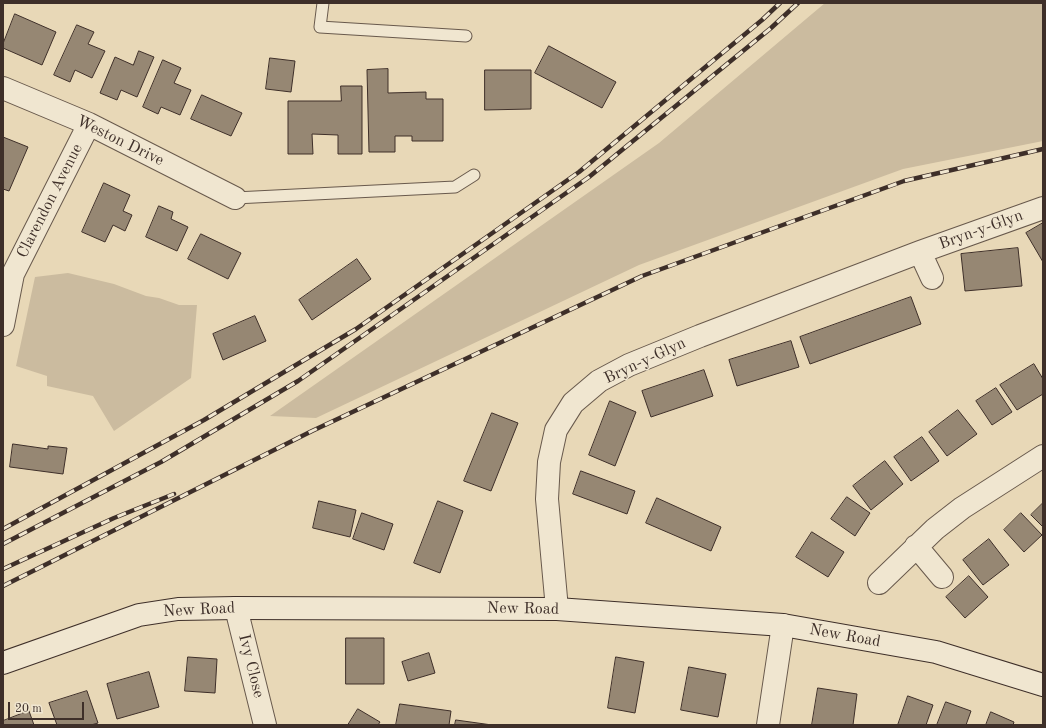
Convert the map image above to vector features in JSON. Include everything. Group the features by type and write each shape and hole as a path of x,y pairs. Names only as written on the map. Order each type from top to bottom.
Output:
{"street":[{"name":"Weston Drive","path":"3,88 89,124 235,198"},
{"name":"Clarendon Avenue","path":"3,325 13,274 89,124"},
{"name":"Bryn-y-Glyn","path":"557,609 547,499 549,462 556,430 573,403 599,381 629,365 700,336 920,252 1043,208"},
{"name":"Bryn-y-Glyn","path":"920,252 932,278"},
{"path":"879,583 916,546 962,508 1043,456"},
{"path":"916,546 942,577"},
{"name":"Ivy Close","path":"236,608 265,725"},
{"name":"New Road","path":"3,663 139,615 178,609 557,609 783,625 936,652 1043,685"},
{"path":"768,725 783,625"}],"lane":[{"path":"323,3 320,27 466,36"},
{"path":"235,198 455,187 474,175"}],"shaded area":[{"path":"825,3 1043,3 1043,141 903,169 639,265 316,418 270,416 659,143"},
{"path":"68,273 114,284 146,296 159,298 179,305 197,305 191,378 114,431 93,396 47,386 47,376 16,366 35,277"}],"building":[{"path":"15,14 56,32 42,65 3,48 3,44"},
{"path":"77,25 94,32 88,44 105,51 92,78 75,70 70,82 54,75"},
{"path":"549,46 616,82 602,108 535,73"},
{"path":"139,51 154,57 137,97 121,90 117,100 100,93 115,57 133,65"},
{"path":"270,58 295,61 291,92 266,89"},
{"path":"163,60 181,68 174,83 191,90 180,115 161,107 158,114 143,107"},
{"path":"388,69 388,93 426,92 426,99 443,99 443,141 412,141 412,136 395,136 395,152 369,152 367,70"},
{"path":"485,70 531,70 531,109 485,110"},
{"path":"341,86 362,86 362,154 338,154 338,135 312,134 313,154 288,154 288,101 341,101"},
{"path":"202,95 242,113 231,136 191,119"},
{"path":"3,137 28,147 9,191 3,189"},
{"path":"104,183 130,195 123,211 132,215 125,231 113,225 105,242 82,232"},
{"path":"159,206 173,212 171,219 188,227 177,251 146,237"},
{"path":"1043,223 1043,262 1026,233"},
{"path":"201,234 241,253 228,279 188,259"},
{"path":"1018,248 1022,286 965,291 961,254"},
{"path":"357,259 371,279 312,320 299,300"},
{"path":"911,297 921,324 810,364 800,337"},
{"path":"255,316 266,341 223,360 213,334"},
{"path":"791,341 799,367 737,386 729,360"},
{"path":"1034,364 1043,379 1043,394 1017,410 1000,385"},
{"path":"704,370 713,396 651,417 642,391"},
{"path":"996,388 1012,412 992,425 976,401"},
{"path":"610,401 636,412 615,466 589,455"},
{"path":"958,410 977,434 947,456 929,432"},
{"path":"492,413 518,423 491,491 464,481"},
{"path":"922,437 939,461 911,481 894,457"},
{"path":"13,444 48,449 48,446 67,448 63,474 10,467"},
{"path":"885,461 903,484 871,510 853,486"},
{"path":"581,471 635,491 627,514 573,494"},
{"path":"847,497 870,513 855,536 831,519"},
{"path":"657,498 721,527 711,551 646,523"},
{"path":"319,501 356,510 350,537 313,528"},
{"path":"438,501 463,511 440,573 414,563"},
{"path":"1043,503 1043,527 1031,515"},
{"path":"362,513 393,524 384,550 353,539"},
{"path":"1021,513 1042,535 1024,552 1004,530"},
{"path":"812,532 844,552 828,577 796,557"},
{"path":"989,539 1009,565 983,585 963,560"},
{"path":"969,576 988,597 965,618 946,597"},
{"path":"346,638 384,638 384,684 346,684"},
{"path":"429,653 435,673 408,681 402,662"},
{"path":"188,657 217,659 215,693 185,691"},
{"path":"616,657 644,662 635,713 608,708"},
{"path":"689,667 726,674 718,717 681,710"},
{"path":"149,672 159,707 117,719 107,684"},
{"path":"818,688 857,694 853,725 812,725"},
{"path":"87,691 98,723 91,725 57,725 49,703"},
{"path":"908,696 933,705 926,725 898,725"},
{"path":"946,702 971,711 966,725 937,725"},
{"path":"400,704 451,711 449,725 396,725"},
{"path":"358,709 380,722 378,725 348,725"},
{"path":"29,711 34,725 3,725 3,721"},
{"path":"991,712 1014,722 1013,725 986,725"},
{"path":"456,720 492,725 455,725"}],"railway":[{"path":"3,529 204,420 356,329 579,172 762,20 780,3"},
{"path":"3,544 161,462 298,381 589,177 771,28 798,3"},
{"path":"3,586 312,431 642,276 904,181 1043,149"},
{"path":"3,569 114,518 174,494"}]}
